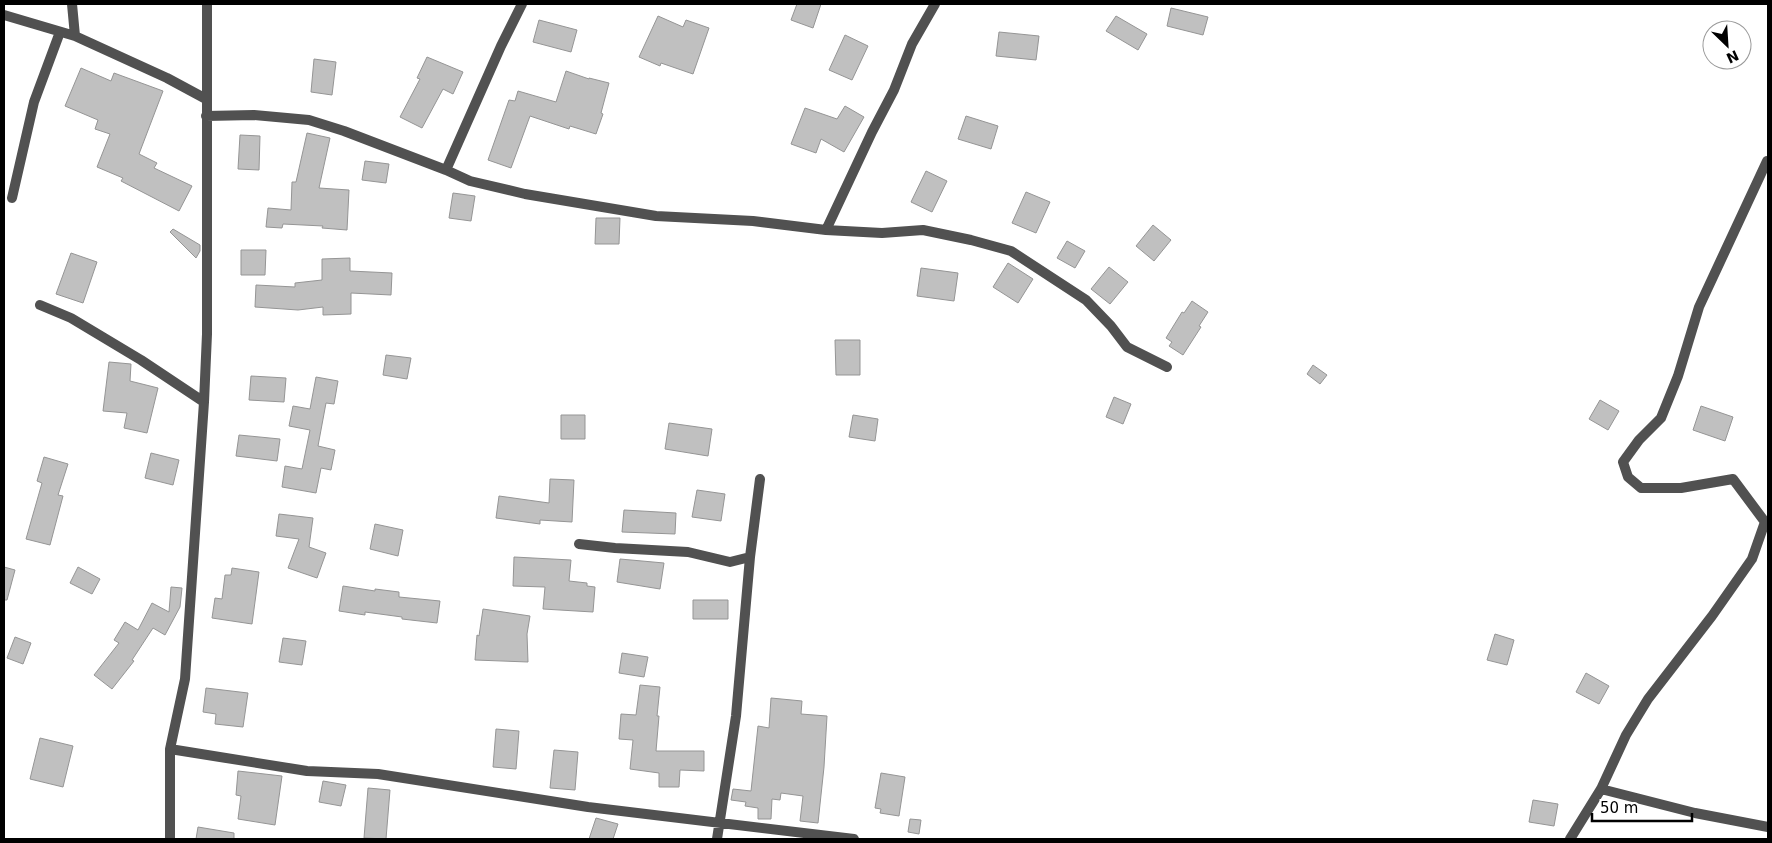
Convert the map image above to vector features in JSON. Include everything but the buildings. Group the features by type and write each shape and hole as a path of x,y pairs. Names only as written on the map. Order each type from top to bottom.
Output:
{"street":[{"path":"72,4 75,36"},
{"path":"170,839 170,750 185,679 204,402 207,334 207,4"},
{"path":"446,170 501,46 522,4"},
{"path":"826,230 894,90 912,44 936,4"},
{"path":"4,15 75,36 166,78 206,99"},
{"path":"12,198 34,102 60,32"},
{"path":"206,116 254,115 309,120 344,131 470,181 524,194 656,216 753,221 826,230 882,234 922,230 971,240 1011,251 1086,300 1111,326 1127,347 1166,367"},
{"path":"1570,839 1601,789 1626,735 1648,699 1712,616 1752,559 1765,522 1733,479 1681,488 1641,488 1628,477 1623,462 1639,440 1661,418 1678,376 1699,307 1767,161"},
{"path":"40,305 71,318 141,360 204,402"},
{"path":"717,839 736,716 750,557 760,479"},
{"path":"579,544 688,552 730,562 750,557"},
{"path":"170,750 307,771 378,774 588,807 854,839"},
{"path":"1601,789 1695,813 1768,827"}]}
